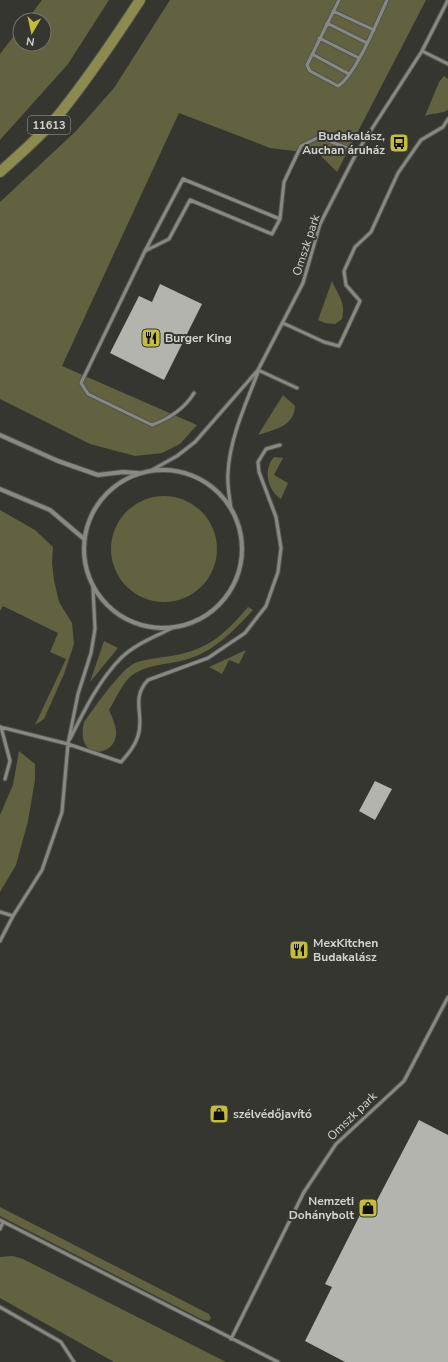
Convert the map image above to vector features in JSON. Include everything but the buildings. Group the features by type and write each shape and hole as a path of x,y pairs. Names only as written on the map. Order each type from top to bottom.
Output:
{"main road":[{"name":"11613","path":"0,172 32,143 56,118 92,72 140,0"}],"street":[{"path":"0,435 58,461 98,475 123,472 138,473"},
{"path":"152,470 183,472 198,478 215,489 231,508 239,526 242,540 241,564 234,585 219,605 199,620 172,628 146,627 122,618 106,605 93,588 84,564 83,538 90,516 104,495 119,482 138,473 152,470"},
{"path":"0,489 50,510 83,538"}],"lane":[{"path":"339,0 307,65 310,72 338,86 344,83 359,58 374,30 387,0"},
{"name":"Omszk park","path":"152,470 177,456 196,442 258,370 303,283 320,224 357,152 422,51 448,0"},
{"path":"333,11 374,30"},
{"path":"327,23 366,43"},
{"path":"319,38 359,58"},
{"path":"422,51 448,64"},
{"path":"312,54 349,74"},
{"path":"282,323 305,332 324,342 339,346 360,301 346,285 344,271 346,265 355,247 371,232 398,173 413,151 421,140 444,127 448,119"},
{"path":"145,251 169,239 190,200 272,234 280,219 284,182 301,146 319,137 357,152"},
{"path":"194,393 188,402 164,420 152,425 88,394 81,383 145,251 183,179 280,219"},
{"path":"231,508 228,472 232,448 258,370 297,388"},
{"path":"5,779 10,761 1,727 68,744 121,762 133,748 139,735 138,699 141,687 148,680 208,658 245,633 266,606 278,572 281,548 280,534 276,517 259,472 258,462 266,449 280,445"},
{"path":"0,941 13,916 42,870 62,812 68,744 78,694 91,653 95,629 93,588"},
{"path":"68,744 87,704 122,658 137,646 172,628"},
{"path":"0,912 13,916"},
{"name":"Omszk park","path":"231,1339 304,1192 336,1144 404,1081 448,997"},
{"path":"0,1229 2,1221 278,1362"},
{"path":"0,1307 61,1342 74,1362"}],"shaded area":[{"path":"42,0 109,0 68,64 0,140 0,54 12,38 12,52 52,52 52,12 33,12"},
{"path":"170,0 426,0 337,172 319,154 270,148 179,113 62,366 197,425 180,444 162,453 135,456 90,444 0,399 0,202 76,131 114,88"},
{"path":"444,76 448,79 448,110 425,116 439,82"},
{"path":"332,281 341,299 343,308 342,319 335,324 325,323 318,320"},
{"path":"283,395 295,406 291,419 277,429 258,435"},
{"path":"274,457 283,458 274,475 288,483 281,499 272,490 268,479 268,467"},
{"path":"164,496 184,500 201,512 213,529 217,549 213,569 201,586 184,598 164,602 144,598 127,586 115,569 111,549 115,529 127,512 144,500"},
{"path":"0,510 35,530 53,547 52,563 59,602 72,623 74,644 64,674 44,719 35,725 66,659 50,652 58,633 3,606 0,611"},
{"path":"248,607 253,610 225,638 209,649 191,658 144,669 136,672 130,677 121,688 109,710 116,729 114,742 109,748 103,751 96,752 90,750 85,744 83,735 84,722 121,674 133,664 138,662 188,652 208,644 225,632"},
{"path":"104,641 118,648 90,682"},
{"path":"246,650 239,664 229,660 222,674 209,667"},
{"path":"19,751 35,764 35,780 28,821 16,865 0,892 0,815 13,785"},
{"path":"0,1207 209,1314 211,1318 209,1321 203,1320 0,1216"},
{"path":"13,1256 23,1259 226,1362 114,1362 0,1298 0,1257"}],"place":[{"name":"Budakalász, Auchan áruház","path":"399,143"},
{"name":"Burger King","path":"151,338"},
{"name":"MexKitchen Budakalász","path":"299,950"},
{"name":"szélvédőjavító","path":"219,1114"},
{"name":"Nemzeti Dohánybolt","path":"368,1208"}]}
